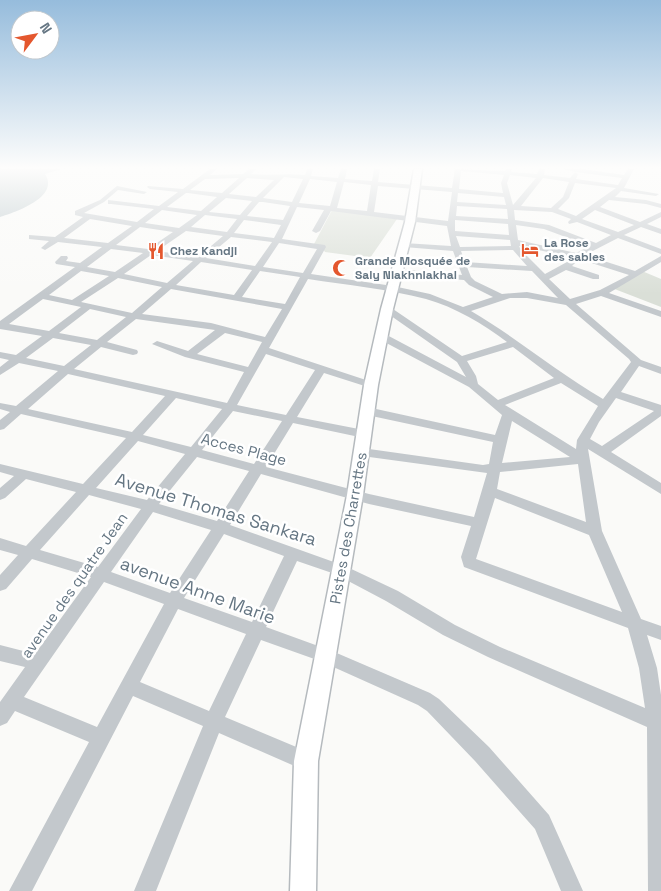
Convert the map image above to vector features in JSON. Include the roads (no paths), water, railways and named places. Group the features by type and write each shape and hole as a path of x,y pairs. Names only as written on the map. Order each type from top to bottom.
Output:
{"main road":[{"name":"Pistes des Charrettes","path":"303,891 306,761 355,495 371,385 387,309 398,272 411,211"}],"street":[{"path":"83,211 78,213 88,217 138,225 277,241"},
{"path":"1,325 157,211"},
{"path":"182,211 286,223"},
{"path":"75,302 117,276 182,230 206,211"},
{"path":"0,426 65,370 135,315 228,235 248,211"},
{"path":"236,299 277,241 293,211"},
{"path":"316,231 330,211"},
{"path":"343,211 452,226 514,243 578,255 634,274"},
{"path":"453,211 452,226 467,278 472,283 500,297"},
{"path":"513,211 514,243 519,255 536,269 568,302 637,362 661,371"},
{"path":"555,211 661,252"},
{"path":"557,230 591,211"},
{"path":"603,211 661,232"},
{"path":"615,215 620,211"},
{"path":"545,278 566,267 578,255 661,214"},
{"path":"45,248 88,217"},
{"path":"452,226 512,222 557,230 597,246"},
{"path":"32,237 150,252 393,289 430,297 463,310 514,343 562,379 608,399 661,410"},
{"name":"avenue des quatre Jean","path":"0,717 150,506 230,407 252,371 320,247 277,241"},
{"path":"404,246 458,250 514,243"},
{"path":"64,258 59,262 117,276 287,307"},
{"path":"463,310 500,297 521,293 568,302 588,298 661,258"},
{"path":"463,264 536,269"},
{"path":"566,267 596,277"},
{"path":"398,272 467,278"},
{"path":"600,293 661,314"},
{"path":"42,296 135,315 180,320 223,329 321,368 371,385"},
{"path":"0,372 89,306"},
{"path":"387,309 461,360 471,376 473,385"},
{"path":"1,325 98,343 133,352"},
{"path":"189,355 223,329"},
{"path":"381,336 473,385 508,414 583,459"},
{"path":"461,360 514,343"},
{"path":"156,344 189,355 252,371"},
{"path":"0,355 230,407 364,434"},
{"path":"637,362 608,399 583,440 583,459 594,531 635,624 648,668 658,723 659,891"},
{"path":"20,891 100,737 174,601 321,368"},
{"path":"498,404 562,379"},
{"path":"0,585 173,394"},
{"name":"Acces Plage","path":"0,406 134,436 385,503 480,523"},
{"path":"604,452 661,410"},
{"path":"367,411 500,440"},
{"path":"508,414 500,440 490,491 468,557 470,564 661,633"},
{"path":"583,440 661,489"},
{"path":"362,452 428,463 495,469 583,459"},
{"name":"Avenue Thomas Sankara","path":"0,468 150,506 219,527 340,570 384,591 449,630 494,652 658,723"},
{"path":"0,495 24,474"},
{"path":"490,491 594,531"},
{"name":"avenue Anne Marie","path":"0,544 85,569 255,632 326,656 417,696 433,705 482,754 542,822 572,891"},
{"path":"145,891 214,721 293,552"},
{"path":"0,652 38,663"},
{"path":"128,685 306,761"},
{"path":"12,701 100,737"}],"place":[{"name":"La Rose des sables","path":"530,250"},
{"name":"Chez Kandji","path":"156,251"},
{"name":"Grande Mosquée de Saly Niakhniakhal","path":"341,268"}]}
